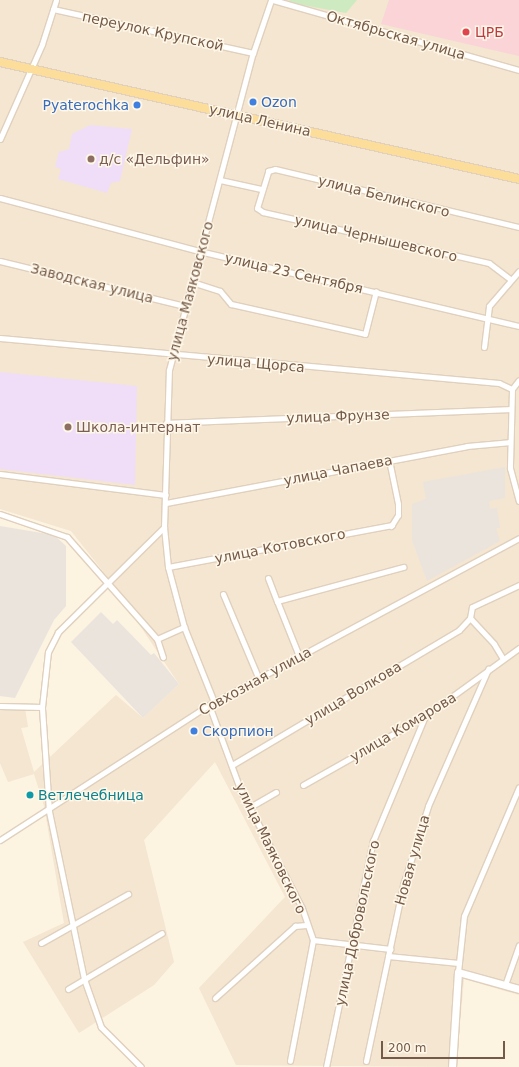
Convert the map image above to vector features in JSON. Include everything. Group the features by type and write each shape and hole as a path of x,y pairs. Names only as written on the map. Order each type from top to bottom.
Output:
{"main road":[{"name":"улица Ленина","path":"0,62 519,179"}],"street":[{"path":"0,139 30,69 56,0"},
{"name":"улица Маяковского","path":"214,702 184,627 168,567 164,528 166,503 166,423 171,356 220,180 253,53 272,0"},
{"name":"Октябрьская улица","path":"272,0 519,70"},
{"name":"переулок Крупской","path":"53,9 253,53"},
{"name":"улица Белинского","path":"261,189 268,171 275,169 519,227"},
{"path":"220,180 261,189"},
{"name":"улица Чернышевского","path":"261,189 257,208 263,212 489,263 510,279"},
{"name":"улица 23 Сентября","path":"0,198 199,251 486,317 519,326"},
{"name":"Заводская улица","path":"0,261 185,306"},
{"path":"484,347 486,317 490,306 510,279 519,271"},
{"path":"192,282 220,291 231,304 365,334 376,292"},
{"name":"улица Щорса","path":"0,338 171,356 486,382 512,389"},
{"path":"519,380 512,389 510,409 510,468 519,501"},
{"name":"улица Фрунзе","path":"166,423 510,409"},
{"name":"улица Чапаева","path":"166,503 389,460 510,442"},
{"name":"улица Котовского","path":"168,567 391,525 398,515 398,504 389,460"},
{"path":"0,474 166,495"},
{"path":"0,514 31,527 60,532 156,640 163,656"},
{"path":"141,1067 101,1027 84,979 48,811 42,707 45,666 53,639 105,583 164,528"},
{"name":"Совхозная улица","path":"0,840 48,811 214,702 519,538"},
{"path":"277,601 403,567"},
{"path":"268,578 299,656"},
{"name":"улица Волкова","path":"232,765 459,630 470,618 472,607 519,585"},
{"path":"223,594 258,677"},
{"path":"470,618 494,644 503,659"},
{"path":"156,640 184,627"},
{"name":"улица Комарова","path":"302,785 425,716 519,648"},
{"name":"Новая улица","path":"366,1061 403,885 428,806 488,669"},
{"name":"улица Маяковского","path":"209,705 250,807 302,908 306,925 313,940"},
{"path":"0,706 42,707"},
{"name":"улица Добровольского","path":"326,1067 372,841 425,716"},
{"path":"452,1067 458,972 464,916 473,887 519,787"},
{"path":"250,807 276,792"},
{"path":"41,943 71,924 128,894"},
{"path":"215,998 295,926 306,925"},
{"path":"68,989 162,933"},
{"path":"290,1061 313,940 390,949"},
{"path":"505,985 519,946"},
{"path":"388,956 459,963"},
{"path":"458,972 519,989"}],"shaded area":[{"path":"0,0 519,0 519,995 464,979 456,1067 236,1065 199,988 285,897 215,762 144,840 174,962 154,985 79,1033 23,942 64,923 44,806 34,774 8,782 0,763 0,709 25,708 28,727 21,728 34,772 116,695 143,718 179,684 106,575 71,531 0,509"},
{"name":"ЦРБ","path":"389,0 519,0 519,56 381,24"},
{"name":"д/с «Дельфин»","path":"90,125 132,129 120,181 111,183 107,193 58,179 61,169 55,167 59,152 69,149 72,134"},
{"name":"Школа-интернат","path":"0,372 137,386 135,485 0,469"},
{"path":"505,467 505,498 489,501 490,509 497,508 500,528 496,528 500,541 427,581 412,540 412,504 426,499 423,482"},
{"path":"0,526 54,535 66,546 66,606 54,620 15,698 0,696"},
{"path":"101,612 113,624 117,620 151,655 154,653 179,684 143,718 71,642"}],"green space":[{"path":"290,0 357,0 346,13 286,2"}],"place":[{"name":"ЦРБ","path":"466,32"},
{"name":"Ozon","path":"253,102"},
{"name":"Pyaterochka","path":"137,105"},
{"name":"д/с «Дельфин»","path":"91,159"},
{"name":"Школа-интернат","path":"68,427"},
{"name":"Скорпион","path":"194,731"},
{"name":"Ветлечебница","path":"30,795"}]}
